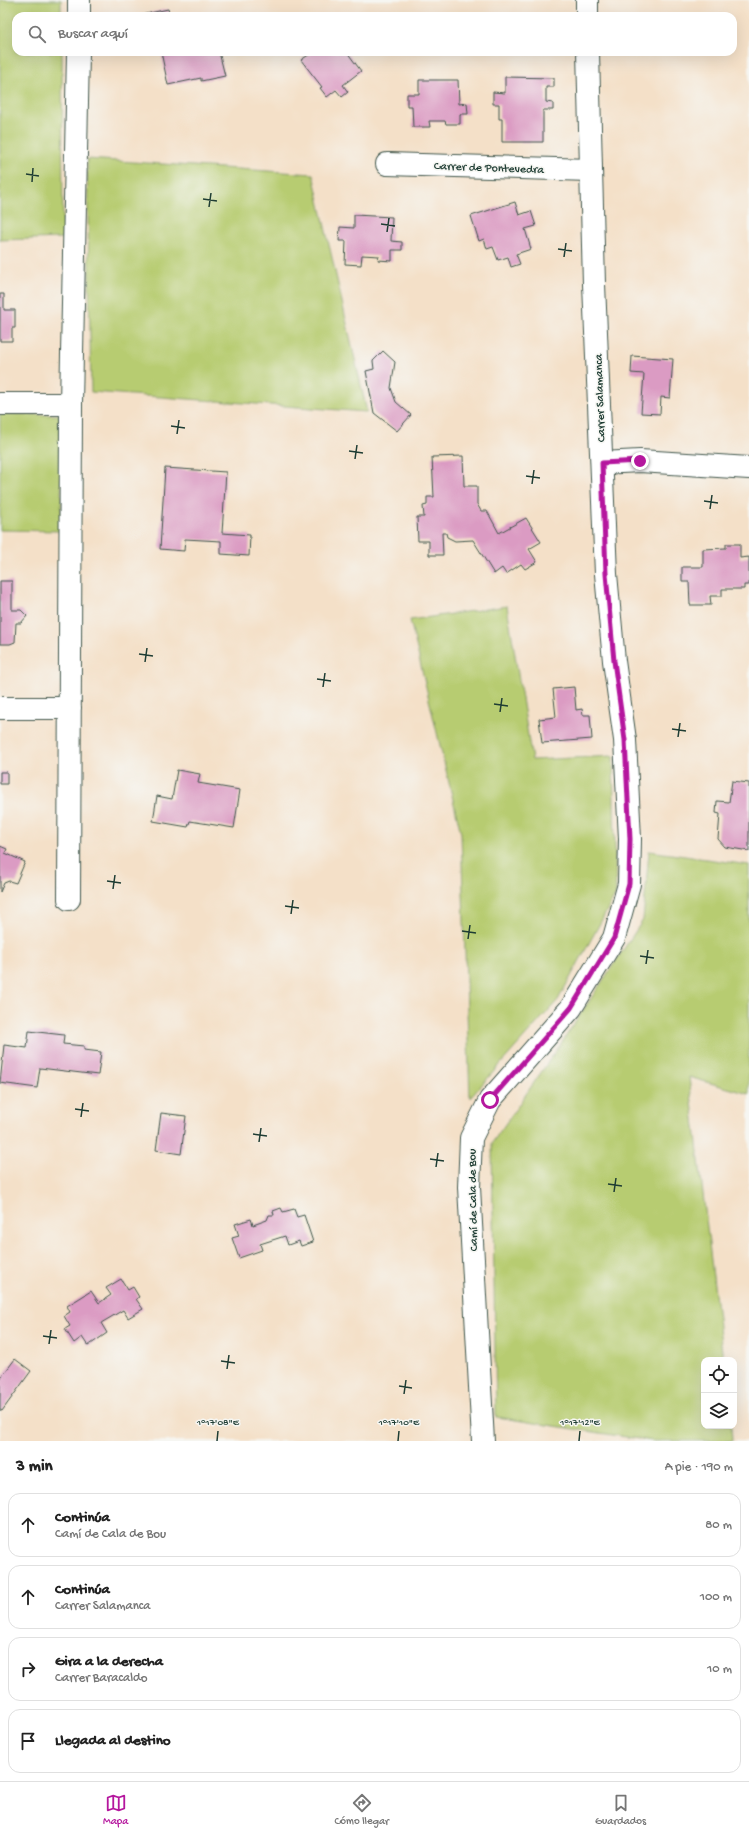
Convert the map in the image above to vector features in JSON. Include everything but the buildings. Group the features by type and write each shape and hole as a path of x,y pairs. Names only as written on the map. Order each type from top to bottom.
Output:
{"street":[{"path":"79,0 79,12"},
{"path":"587,0 587,12"},
{"path":"70,899 70,404 78,56"},
{"name":"Carrer Salamanca","path":"588,56 594,284 606,574 614,661 625,740 630,839"},
{"name":"Carrer de Pontevedra","path":"387,164 591,170"},
{"path":"0,404 70,404"},
{"path":"602,463 640,461 749,468"},
{"path":"0,708 70,708"},
{"name":"Camí de Cala de Bou","path":"483,1441 469,1187 471,1138 490,1100 571,1008 614,938 629,884 630,839"}],"green space":[{"path":"0,0 61,0 61,12 12,12 12,56 62,56 63,238 0,240"},
{"path":"87,159 313,174 367,412 91,392"},
{"path":"0,414 62,415 61,531 0,530"},
{"path":"507,606 532,760 613,756 616,894 558,1000 470,1098 461,833 410,620"},
{"path":"649,851 749,865 749,1094 689,1077 723,1357 701,1357 701,1429 731,1429 732,1441 652,1441 496,1417 492,1143 558,1048 643,920"}],"route":[{"path":"490,1100 571,1008 614,938 629,884 630,839 625,740 614,661 606,574 602,463 640,461"}]}
